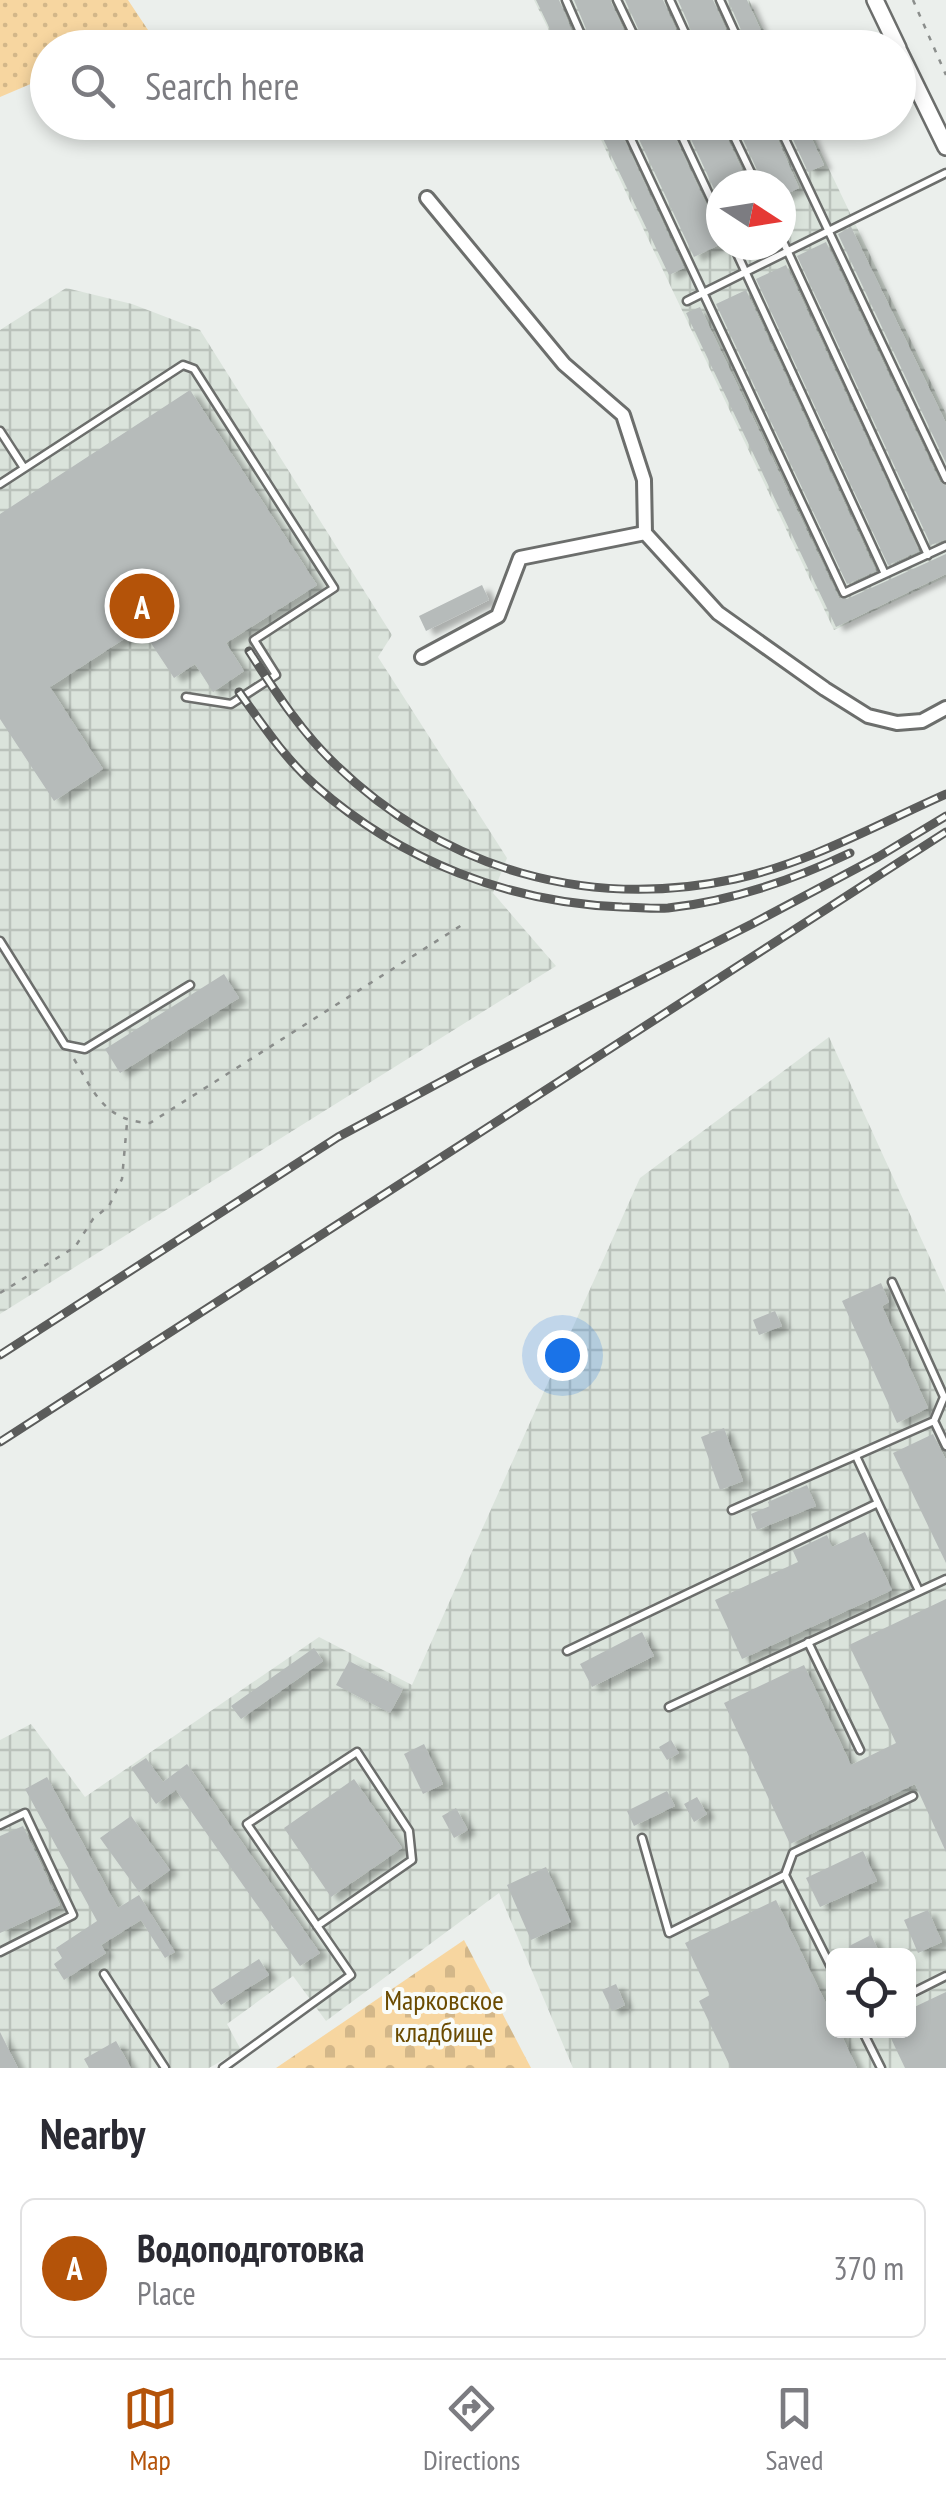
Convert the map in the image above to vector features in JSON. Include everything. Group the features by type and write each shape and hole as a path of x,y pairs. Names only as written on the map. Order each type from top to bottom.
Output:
{"street":[{"path":"875,0 889,30"},
{"path":"916,85 946,147"},
{"path":"427,198 564,364 622,416 644,480 645,532 718,613 868,716 896,723 922,721 946,708"},
{"path":"422,657 498,616 520,558 645,532"}],"lane":[{"path":"566,0 579,30"},
{"path":"617,0 631,30"},
{"path":"670,0 684,30"},
{"path":"720,0 734,30"},
{"path":"632,140 844,593 946,546"},
{"path":"683,140 706,188"},
{"path":"736,140 750,170"},
{"path":"785,140 946,479"},
{"path":"796,248 946,173"},
{"path":"740,260 886,574"},
{"path":"687,301 771,260"},
{"path":"792,260 928,554"},
{"path":"0,484 183,365 194,369 334,588 254,640 276,675 231,704 186,697"},
{"path":"0,431 24,468"},
{"path":"0,941 65,1045 85,1049 190,985"},
{"path":"732,1510 934,1422 944,1397 892,1282"},
{"path":"934,1422 946,1446"},
{"path":"856,1456 919,1591"},
{"path":"567,1651 878,1504"},
{"path":"669,1707 946,1578"},
{"path":"808,1642 860,1750"},
{"path":"223,2068 351,1975 317,1926 248,1824 357,1752 409,1831 412,1860 317,1926"},
{"path":"642,1838 669,1933 785,1874 793,1853 912,1796"},
{"path":"0,1825 25,1813 73,1915 0,1952"},
{"path":"785,1874 826,1956"},
{"path":"104,1974 165,2068"},
{"path":"916,1991 946,1976"},
{"path":"866,2038 881,2068"}],"path":[{"path":"913,0 946,75"},
{"path":"65,1045 100,1102 127,1122 150,1123 466,923"},
{"path":"0,1293 75,1247 93,1219 109,1206 122,1179 127,1122"}],"shaded area":[{"path":"534,0 749,0 764,30 549,30"},
{"path":"601,140 815,140 946,414 946,577 834,630"},
{"path":"66,288 132,304 200,330 392,635 378,657 507,858 493,893 556,966 0,1314 0,330"},
{"path":"829,1037 946,1293 946,2068 573,2068 499,1893 326,2021 293,1976 227,2024 241,2050 209,2068 0,2068 0,1740 31,1724 85,1797 319,1637 412,1685 640,1178"}],"green space":[{"path":"0,0 128,0 148,30 30,30 30,84 0,97"},
{"name":"Марковское кладбище","path":"464,1940 531,2068 276,2068"}],"building":[{"path":"536,0 559,0 572,30 550,30"},
{"path":"574,0 610,0 624,30 586,30"},
{"path":"625,0 663,0 676,30 639,30"},
{"path":"678,0 713,0 726,30 691,30"},
{"path":"728,0 747,0 761,30 741,30"},
{"path":"604,140 624,140 684,268 669,275"},
{"path":"639,140 676,140 706,204 706,251 694,257"},
{"path":"691,140 728,140 742,170 706,172"},
{"path":"743,140 778,140 791,170 757,170"},
{"path":"793,140 812,140 824,165 808,172"},
{"path":"851,227 946,423 946,463 838,234"},
{"path":"826,242 940,482 946,486 946,539 931,545 797,256"},
{"path":"786,265 919,551 888,565 756,279"},
{"path":"746,290 876,571 847,584 716,304"},
{"path":"700,307 839,598 847,599 946,554 946,574 836,627 686,313"},
{"path":"190,390 317,585 226,643 244,671 213,692 195,664 174,678 141,628 50,687 103,769 54,801 0,719 0,514"},
{"path":"482,585 489,600 426,631 419,616"},
{"path":"224,974 239,998 120,1073 105,1049"},
{"path":"881,1283 889,1302 882,1306 928,1408 897,1423 842,1301"},
{"path":"775,1311 782,1326 759,1335 753,1320"},
{"path":"724,1428 743,1481 720,1490 701,1437"},
{"path":"933,1434 946,1460 946,1563 893,1453"},
{"path":"807,1485 816,1506 757,1530 751,1514"},
{"path":"865,1532 892,1590 742,1659 715,1600 798,1562 793,1551 827,1535 832,1547"},
{"path":"946,1599 946,1852 915,1784 790,1844 724,1703 804,1665 851,1765 896,1743 849,1645"},
{"path":"642,1632 654,1656 592,1687 580,1664"},
{"path":"314,1648 323,1661 241,1719 231,1706"},
{"path":"349,1661 403,1689 390,1713 336,1685"},
{"path":"671,1740 679,1753 667,1760 659,1747"},
{"path":"424,1744 443,1784 423,1794 404,1754"},
{"path":"146,1758 163,1782 187,1764 320,1953 300,1966 176,1790 156,1804 131,1768"},
{"path":"47,1777 118,1908 139,1895 175,1952 165,1958 141,1920 101,1945 106,1953 64,1980 54,1964 62,1958 56,1948 97,1921 25,1789"},
{"path":"354,1779 402,1848 331,1897 284,1828"},
{"path":"667,1791 675,1806 634,1826 627,1811"},
{"path":"697,1797 707,1814 694,1822 684,1804"},
{"path":"456,1808 468,1830 454,1838 442,1816"},
{"path":"131,1816 170,1870 139,1892 100,1838"},
{"path":"23,1826 60,1905 0,1933 0,1836"},
{"path":"863,1851 877,1881 820,1907 806,1878"},
{"path":"546,1867 571,1922 531,1940 507,1885"},
{"path":"776,1900 826,2003 826,2038 843,2038 857,2068 731,2068 699,2001 710,1995 685,1943"},
{"path":"928,1910 942,1942 918,1953 904,1920"},
{"path":"871,1935 877,1948 850,1948"},
{"path":"259,1959 269,1975 221,2005 211,1990"},
{"path":"616,1984 625,2005 612,2011 602,1990"},
{"path":"946,1992 946,2068 905,2068 891,2038 916,2038 916,2006"},
{"path":"0,2032 18,2068 0,2068"},
{"path":"116,2041 131,2068 89,2068 84,2059"}],"railway":[{"path":"249,651 311,739 378,801 471,855 521,873 573,884 626,889 735,879 816,853 946,794"},
{"path":"239,692 295,765 349,813 421,856 498,887 580,904 668,908 762,888 850,853"},
{"path":"0,1355 338,1137 752,924 946,816"},
{"path":"0,1442 946,832"}],"place":[{"name":"Водоподготовка","path":"142,606"}]}
